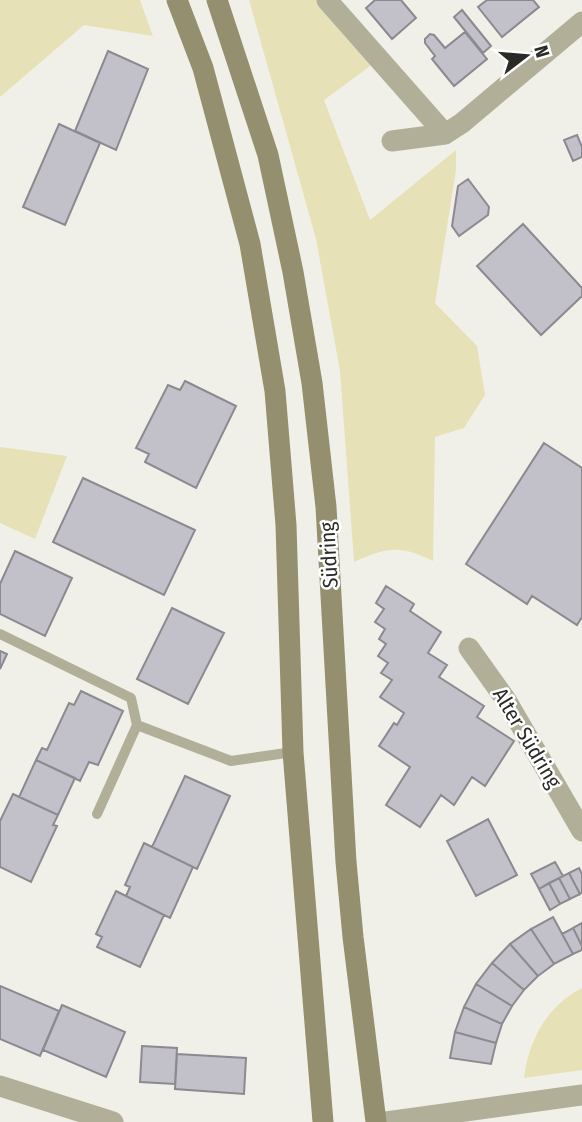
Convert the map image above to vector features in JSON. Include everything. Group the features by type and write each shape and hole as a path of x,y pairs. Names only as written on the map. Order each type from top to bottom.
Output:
{"main road":[{"name":"Südring","path":"177,0 202,68 250,244 275,391 286,525 293,752 323,1122"},
{"name":"Südring","path":"217,0 268,155 293,272 312,383 326,507 349,900 376,1122"}],"street":[{"path":"327,0 445,134"},
{"path":"392,141 445,134 462,123 582,22"},
{"name":"Alter Südring","path":"470,648 506,700 582,831"},
{"path":"0,1086 113,1122"},
{"path":"386,1122 582,1095"}],"lane":[{"path":"0,634 131,698 137,725 97,814"},
{"path":"137,725 232,761 293,752"}],"shaded area":[{"path":"0,0 140,0 153,36 84,25 0,97"},
{"path":"249,0 319,0 373,64 324,100 370,220 456,150 456,170 435,303 477,346 485,395 464,428 435,437 433,561 412,552 394,550 376,553 354,562 340,371 316,239"},
{"path":"0,447 67,456 35,539 0,523"},
{"path":"582,988 582,1070 524,1078 530,1050 542,1025 559,1004"}],"building":[{"path":"375,0 401,0 416,18 392,39 366,8"},
{"path":"487,0 533,0 539,7 502,37 478,7"},
{"path":"462,10 491,46 483,53 454,17"},
{"path":"465,32 487,59 454,86 432,59 435,56 425,39 430,34 434,35 445,48"},
{"path":"108,51 148,69 116,150 75,131"},
{"path":"59,124 100,143 65,225 23,207"},
{"path":"577,135 582,147 582,157 573,161 564,140"},
{"path":"468,179 489,207 488,215 459,236 452,226 458,186"},
{"path":"523,224 582,288 582,296 541,335 477,266"},
{"path":"185,381 236,406 196,488 145,462 149,454 136,448 168,385 180,390"},
{"path":"544,443 582,468 582,617 577,625 532,596 527,604 466,564"},
{"path":"83,478 195,530 164,595 53,542"},
{"path":"15,551 72,578 45,636 0,614 0,584"},
{"path":"386,586 414,604 410,611 441,632 428,653 447,665 439,677 484,706 477,717 514,741 485,786 472,777 454,805 441,795 420,827 386,805 410,767 379,746 404,713 380,697 392,680 381,673 388,663 378,656 386,644 379,639 385,629 375,622 384,609 376,603"},
{"path":"172,608 224,633 188,704 137,679"},
{"path":"0,651 7,654 0,669"},
{"path":"81,691 123,711 98,765 89,762 80,781 36,760 42,748 47,750 69,703 74,705"},
{"path":"36,760 75,778 58,815 19,797"},
{"path":"185,776 230,796 197,869 152,847"},
{"path":"13,794 58,815 53,825 57,826 31,882 0,867 0,821"},
{"path":"488,819 517,875 476,896 447,841"},
{"path":"144,843 193,867 170,918 126,896 130,887 125,885"},
{"path":"555,862 563,876 539,889 531,874"},
{"path":"579,868 582,874 580,894 569,873"},
{"path":"569,873 580,894 570,899 559,878"},
{"path":"559,878 570,899 560,904 549,883"},
{"path":"549,883 560,904 550,910 539,889"},
{"path":"116,891 164,915 140,967 97,947 102,937 96,934"},
{"path":"553,917 573,954 554,964 531,929"},
{"path":"582,923 582,946 573,928"},
{"path":"573,928 582,950 573,954 562,934"},
{"path":"531,929 554,964 538,976 510,944"},
{"path":"510,944 538,976 524,990 492,963"},
{"path":"492,963 524,990 512,1006 476,984"},
{"path":"476,984 512,1006 502,1024 464,1007"},
{"path":"0,986 59,1011 40,1056 0,1039"},
{"path":"62,1005 125,1032 106,1077 43,1050"},
{"path":"464,1007 502,1024 496,1043 455,1032"},
{"path":"455,1032 496,1043 491,1064 450,1058"},
{"path":"142,1046 177,1048 175,1084 140,1082"},
{"path":"177,1054 246,1058 244,1094 175,1089"}]}
